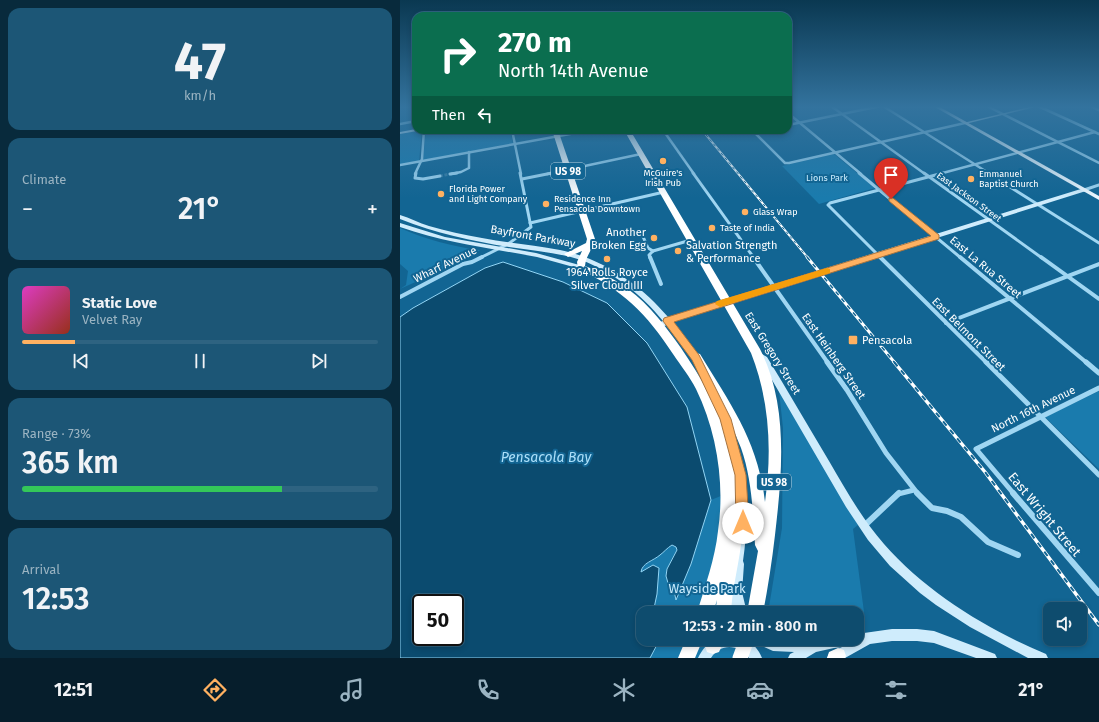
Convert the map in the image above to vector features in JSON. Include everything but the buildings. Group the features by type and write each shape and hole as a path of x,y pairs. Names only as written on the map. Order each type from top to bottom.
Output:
{"highway":[{"name":"US 98","path":"557,137 591,239 590,242"},
{"name":"East Gregory Street","path":"631,137 756,352"},
{"path":"568,254 577,251 590,242"},
{"path":"581,263 590,242"},
{"name":"Bayfront Parkway","path":"581,263 632,297 663,323 703,392 712,414"},
{"name":"US 98","path":"753,606 763,573 775,475 775,452 771,407 765,377 756,352"},
{"path":"696,357 740,432 752,466 759,506 763,573"},
{"path":"707,606 724,544 727,503 721,444 712,414"},
{"path":"712,414 725,439 732,467 736,500 735,540 724,606"},
{"path":"686,658 692,646"}],"main road":[{"path":"989,137 1099,198"}],"street":[{"path":"423,137 421,161 415,174 415,178 423,179 440,176"},
{"path":"513,137 530,223 664,192"},
{"path":"400,165 515,144 542,137"},
{"name":"East Heinberg Street","path":"668,137 847,390 886,453 914,490 932,508 944,509 959,515 968,522 982,538 996,546 1018,554"},
{"path":"759,137 787,163 904,137"},
{"name":"East La Rua Street","path":"816,137 1099,373"},
{"name":"East Jackson Street","path":"874,137 1099,299"},
{"path":"932,137 1099,243"},
{"path":"1048,137 1099,163"},
{"path":"880,190 1077,137"},
{"path":"450,174 461,172 469,168 469,152"},
{"path":"522,179 641,154"},
{"path":"663,323 727,301 1039,205 1099,185"},
{"name":"East Belmont Street","path":"880,190 829,204 829,207 1099,475"},
{"name":"Bayfront Parkway","path":"400,217 417,224 452,234 568,254 581,263"},
{"name":"Wharf Avenue","path":"400,297 463,264 472,262 508,244 530,229 530,223"},
{"path":"409,229 417,224"},
{"name":"Bayfront Parkway","path":"400,225 409,229 450,240 581,263"},
{"path":"641,232 648,248 653,250"},
{"path":"661,284 649,255 653,250 691,240"},
{"path":"946,323 1099,264"},
{"name":"Bayfront Parkway","path":"663,323 696,357 724,415 738,465 743,515 740,553 733,592 732,606"},
{"name":"East Gregory Street","path":"756,352 764,359 843,494 864,526 891,559 925,591 952,610 982,628 1042,658"},
{"name":"North 16th Avenue","path":"976,449 1099,388"},
{"name":"East Wright Street","path":"976,449 1064,554 1099,593"},
{"path":"864,526 900,493 914,490"},
{"path":"740,553 737,592 746,606"},
{"path":"775,646 835,653 869,639 892,635 917,635 940,639 991,658"},
{"path":"711,648 723,641 733,640 749,650"},
{"path":"794,658 814,647 835,653"}],"green space":[{"path":"400,137 421,137 419,161 400,164"},
{"path":"425,137 511,137 513,144 423,160"},
{"name":"Lions Park","path":"834,154 875,188 819,204 782,166"},
{"path":"400,228 439,242 480,250 473,256 400,289 406,285 408,271 400,264"},
{"path":"779,391 858,525 853,529 863,606 769,606 782,528 783,428"},
{"path":"1099,391 1099,469 1045,417"},
{"name":"Wayside Park","path":"728,493 724,606 654,606 652,565 641,573 643,567 672,545 676,547 677,550 669,565 667,578 669,586 676,599 691,564 711,500"},
{"path":"656,646 732,646 746,658 650,658"}],"water":[{"name":"Pensacola Bay","path":"503,262 563,282 607,303 647,343 687,407 711,500 691,564 676,600 674,591 668,583 666,576 667,569 677,550 676,547 672,545 643,566 641,572 653,565 659,568 654,606 636,606 636,646 656,646 650,658 400,658 400,317 413,308 485,268"}],"tunnel":[{"path":"440,176 450,174"}],"railway":[{"path":"708,137 808,258"},
{"path":"807,257 895,363"},
{"path":"894,362 985,472 1099,625"}],"slow traffic":[{"path":"720,304 827,271"}],"place":[{"name":"McGuire's Irish Pub","path":"663,161"},
{"name":"Emmanuel Baptist Church","path":"971,179"},
{"name":"Florida Power and Light Company","path":"441,194"},
{"name":"Residence Inn Pensacola Downtown","path":"546,204"},
{"name":"Glass Wrap","path":"745,212"},
{"name":"Taste of India","path":"712,228"},
{"name":"Another Broken Egg","path":"654,238"},
{"name":"Salvation Strength & Performance","path":"678,251"},
{"name":"1964 Rolls Royce Silver Cloud III","path":"607,259"},
{"name":"Pensacola","path":"853,340"}],"route":[{"path":"743,523 740,475 733,444 722,410 696,357 668,321 746,295 936,237 891,199"}]}
